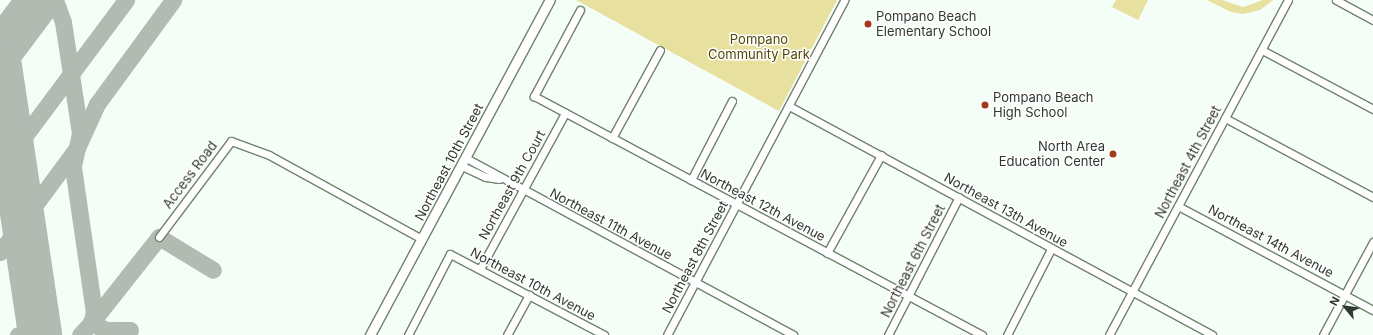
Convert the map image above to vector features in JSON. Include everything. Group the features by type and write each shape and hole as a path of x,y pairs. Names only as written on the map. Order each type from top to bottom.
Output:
{"street":[{"name":"Northeast 10th Street","path":"370,335 550,0"},
{"name":"Northeast 8th Street","path":"667,335 844,0"},
{"name":"Northeast 4th Street","path":"1109,335 1288,0"},
{"path":"1336,0 1373,20"},
{"name":"Northeast 12th Avenue","path":"580,10 534,96 982,335"},
{"path":"612,138 660,50"},
{"path":"1262,50 1373,109"},
{"path":"691,180 732,101"},
{"name":"Northeast 13th Avenue","path":"789,106 1212,335"},
{"name":"Northeast 9th Court","path":"480,269 565,113"},
{"path":"1225,118 1373,197"},
{"name":"Access Road","path":"158,237 231,141 269,155 422,239"},
{"path":"827,252 881,155"},
{"name":"Northeast 11th Avenue","path":"464,162 486,177 503,179 695,283 780,332 793,335"},
{"name":"Northeast 6th Street","path":"888,335 959,197"},
{"name":"Northeast 14th Avenue","path":"1178,206 1373,310"},
{"path":"1323,335 1373,242"},
{"path":"1007,335 1051,249"},
{"name":"Northeast 10th Avenue","path":"408,335 450,254 604,335"},
{"path":"507,335 529,295"}],"green space":[{"name":"Pompano Community Park","path":"576,0 837,0 779,111"},
{"path":"1116,0 1148,0 1138,20 1112,7"},
{"path":"1207,0 1222,0 1243,7 1263,0 1273,0 1260,10 1243,14 1231,12"}],"taxiway":[{"path":"55,0 63,22 80,133 73,167 94,312 91,323 80,335"},
{"path":"0,169 126,0"},
{"path":"0,252 77,148 97,104 173,0"},
{"path":"111,335 106,330 91,323 159,237 213,270"},
{"path":"106,330 130,330"},
{"path":"18,335 39,331"}],"runway":[{"path":"0,52 39,0"},
{"path":"0,66 40,335"}],"place":[{"name":"Pompano Beach Elementary School","path":"868,24"},
{"name":"Pompano Beach High School","path":"985,105"},
{"name":"North Area Education Center","path":"1113,154"}]}
